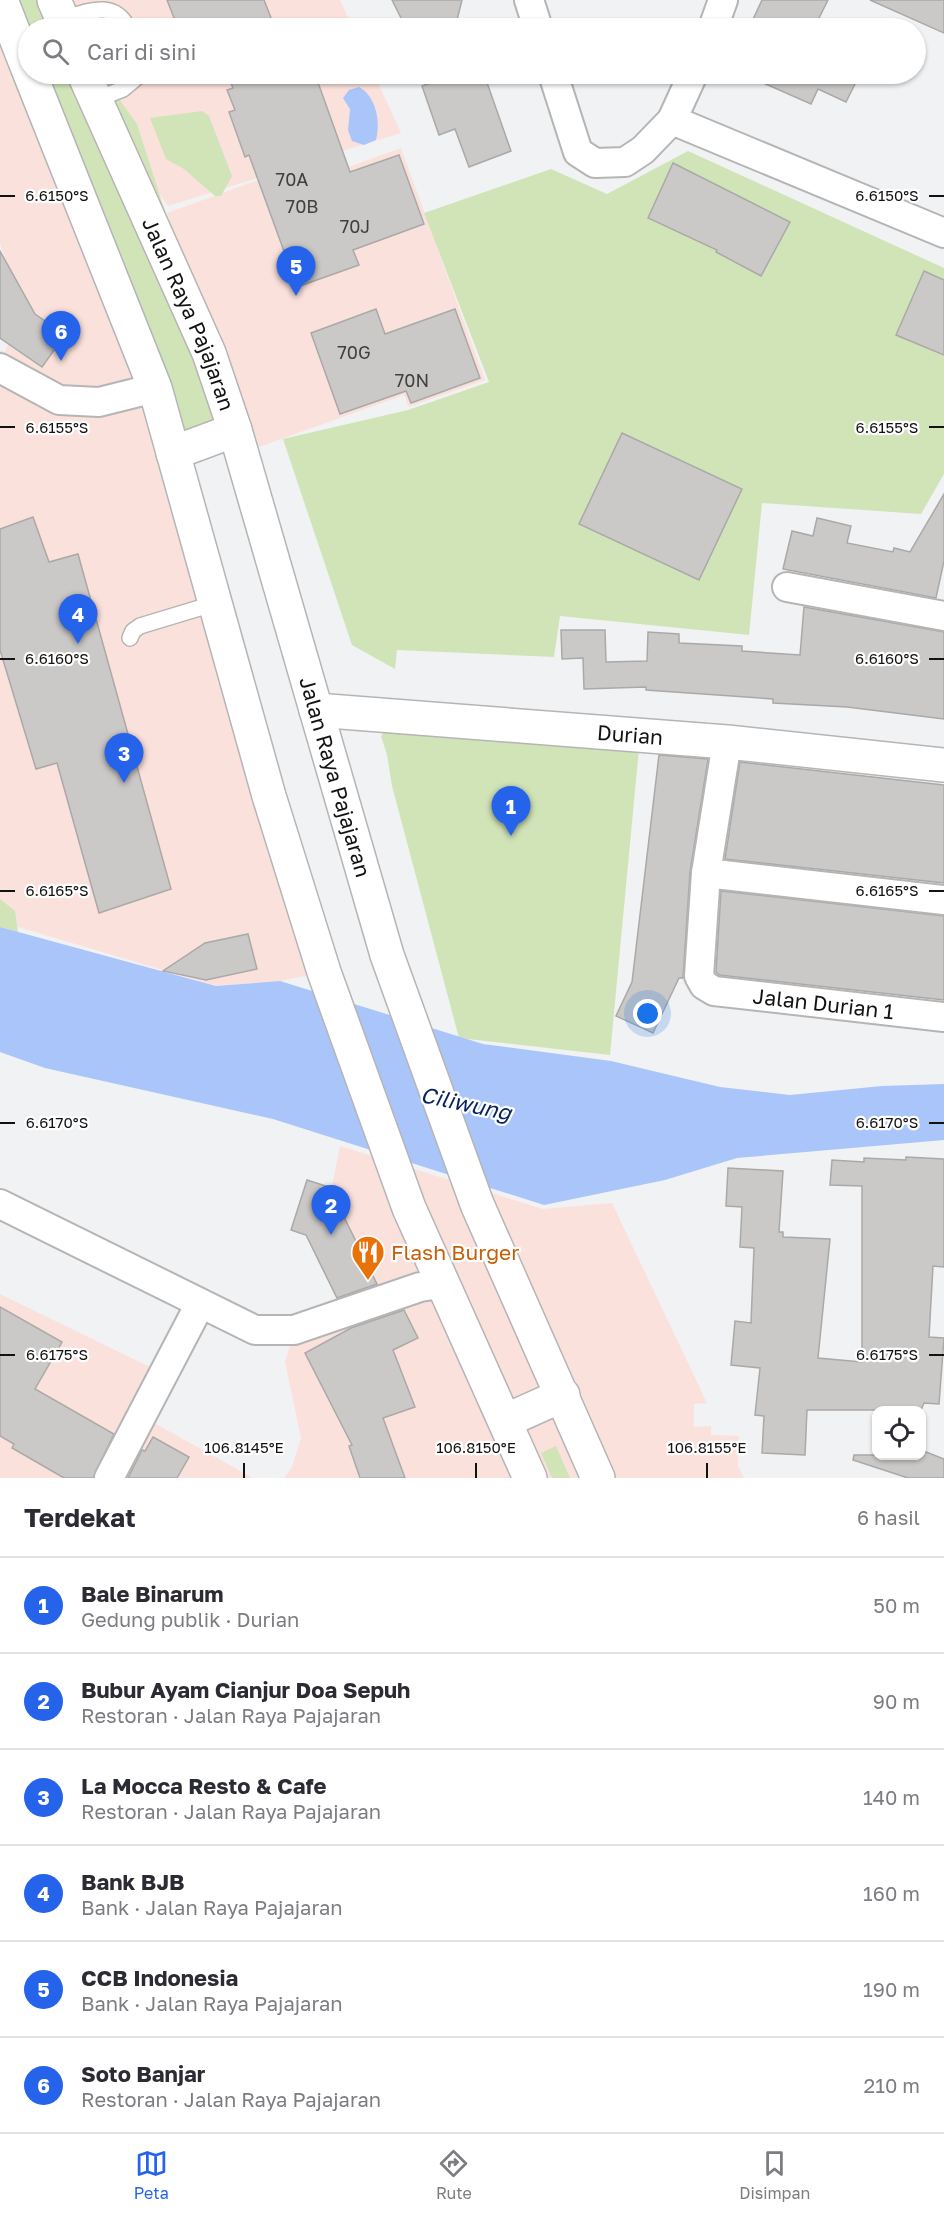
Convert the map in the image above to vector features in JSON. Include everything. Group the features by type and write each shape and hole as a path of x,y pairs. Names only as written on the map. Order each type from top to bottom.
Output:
{"main road":[{"path":"1,0 18,43"},
{"path":"34,84 155,388 269,795 324,972 409,1208 441,1284 530,1478"},
{"name":"Jalan Raya Pajajaran","path":"90,87 208,353 235,430 387,954 477,1204 598,1478"},
{"path":"173,453 235,430"},
{"name":"Durian","path":"316,710 727,742 944,765"},
{"path":"505,1421 563,1395"}],"street":[{"path":"529,0 535,18"},
{"path":"556,84 578,153 595,163 625,162 643,150 672,120 688,84"},
{"path":"672,120 944,233"},
{"path":"0,368 59,400 99,402 155,388"},
{"path":"787,587 944,616"},
{"path":"727,742 705,873 944,900"},
{"name":"Jalan Durian 1","path":"705,873 699,976 704,985 714,991 944,1017"},
{"path":"0,1204 255,1330 294,1330 420,1287 441,1284"},
{"path":"109,1478 200,1304"}],"lane":[{"path":"61,16 111,8 123,18"},
{"path":"90,87 123,89 129,84"},
{"path":"130,638 133,631 140,626 216,603"}],"shaded area":[{"path":"0,0 18,44 18,84 34,84 113,277 324,972 280,981 216,986 5,923 0,899 0,350 5,352 24,305 0,244"},
{"path":"54,0 340,0 348,18 62,18"},
{"path":"88,84 379,84 401,133 323,157 329,174 401,148 485,380 409,407 404,395 253,449 167,213 305,163 168,206 95,100"},
{"path":"340,1146 543,1209 612,1203 707,1403 694,1404 694,1427 711,1426 711,1435 739,1436 738,1466 744,1478 284,1478 292,1467 301,1438 285,1362 291,1342 353,1304 323,1230"},
{"path":"0,1294 156,1370 138,1414 253,1478 0,1478"}],"green space":[{"path":"1,0 53,0 63,18 18,18"},
{"path":"34,84 108,84 137,124 235,430 173,453"},
{"path":"202,111 209,116 232,176 221,196 215,196 184,169 166,159 150,118"},
{"path":"688,151 944,268 944,474 921,514 762,503 749,635 560,616 554,657 397,650 395,669 352,645 283,439 408,410 489,382 424,213 551,169 607,194"},
{"path":"394,719 640,738 610,1055 459,1038 392,786 381,736"},
{"path":"0,899 15,911 18,932 0,927"},
{"path":"556,1446 570,1478 552,1478 541,1453"}],"water":[{"path":"359,87 365,91 373,103 378,125 376,140 364,145 352,141 348,130 350,109 343,98 349,90"},
{"name":"Ciliwung","path":"0,927 216,986 280,981 483,1044 611,1061 720,1087 790,1095 882,1086 944,1084 944,1140 737,1158 665,1180 544,1205 273,1119 45,1068 0,1052"}],"building":[{"path":"167,0 264,0 271,18 174,18"},
{"path":"392,0 462,0 458,18 401,18"},
{"path":"762,0 828,0 819,18 754,18"},
{"path":"870,0 944,0 944,33 926,25 926,18 910,18"},
{"path":"231,84 319,84 350,172 399,155 424,224 353,250 359,265 297,287 249,155 245,157 229,112 235,110 227,90 233,88"},
{"path":"428,84 488,84 511,151 469,167 455,129 439,135 422,86"},
{"path":"766,84 855,84 846,102 818,89 811,104"},
{"path":"673,163 790,222 761,276 716,252 717,250 648,218"},
{"path":"0,251 35,314 65,335 42,367 0,338"},
{"path":"924,271 944,280 944,355 896,335"},
{"path":"376,309 385,334 455,309 480,378 411,403 406,391 340,414 311,333"},
{"path":"622,433 742,489 699,580 579,524"},
{"path":"944,494 944,561 936,598 783,569 792,531 813,536 817,518 851,526 847,543 893,552 894,548 910,552"},
{"path":"33,517 49,562 78,554 171,889 99,913 57,763 36,769 0,650 0,529"},
{"path":"804,607 944,632 944,719 847,707 773,703 773,699 646,690 646,687 584,689 583,658 562,659 561,630 605,630 606,662 647,661 648,632 679,634 679,643 742,646 742,651 800,655"},
{"path":"659,755 708,759 690,872 683,978 679,978 653,1033 616,1016 632,982"},
{"path":"740,762 944,785 944,883 725,859"},
{"path":"721,891 944,916 944,1000 719,975 716,972"},
{"path":"248,934 257,969 206,980 163,971 205,943"},
{"path":"906,1157 944,1159 944,1267 933,1266 929,1337 944,1338 939,1404 872,1406 872,1410 807,1410 805,1455 762,1453 764,1416 755,1415 760,1368 731,1365 735,1321 751,1323 754,1248 740,1247 742,1207 726,1206 728,1168 783,1171 779,1232 783,1232 783,1237 830,1239 818,1358 862,1362 862,1186 830,1185 832,1160 864,1162 864,1158 906,1160"},
{"path":"307,1180 338,1190 333,1203 349,1208 345,1219 377,1284 337,1298 306,1235 291,1230"},
{"path":"0,1307 62,1342 35,1389 114,1434 93,1478 64,1478 12,1448 14,1444 0,1436"},
{"path":"404,1310 418,1338 393,1350 415,1407 383,1418 405,1478 360,1478 349,1446 352,1445 305,1353 351,1328"},
{"path":"153,1437 189,1457 177,1478 128,1478 142,1450 145,1451"},
{"path":"926,1452 944,1459 944,1478 908,1478 853,1460 854,1455 872,1455 872,1460 926,1460"}],"place":[{"name":"CCB Indonesia","path":"296,296"},
{"name":"Soto Banjar","path":"61,361"},
{"name":"Bank BJB","path":"78,644"},
{"name":"La Mocca Resto & Cafe","path":"124,783"},
{"name":"Bale Binarum","path":"511,836"},
{"name":"Bubur Ayam Cianjur Doa Sepuh","path":"331,1235"},
{"name":"Flash Burger","path":"368,1281"}]}
